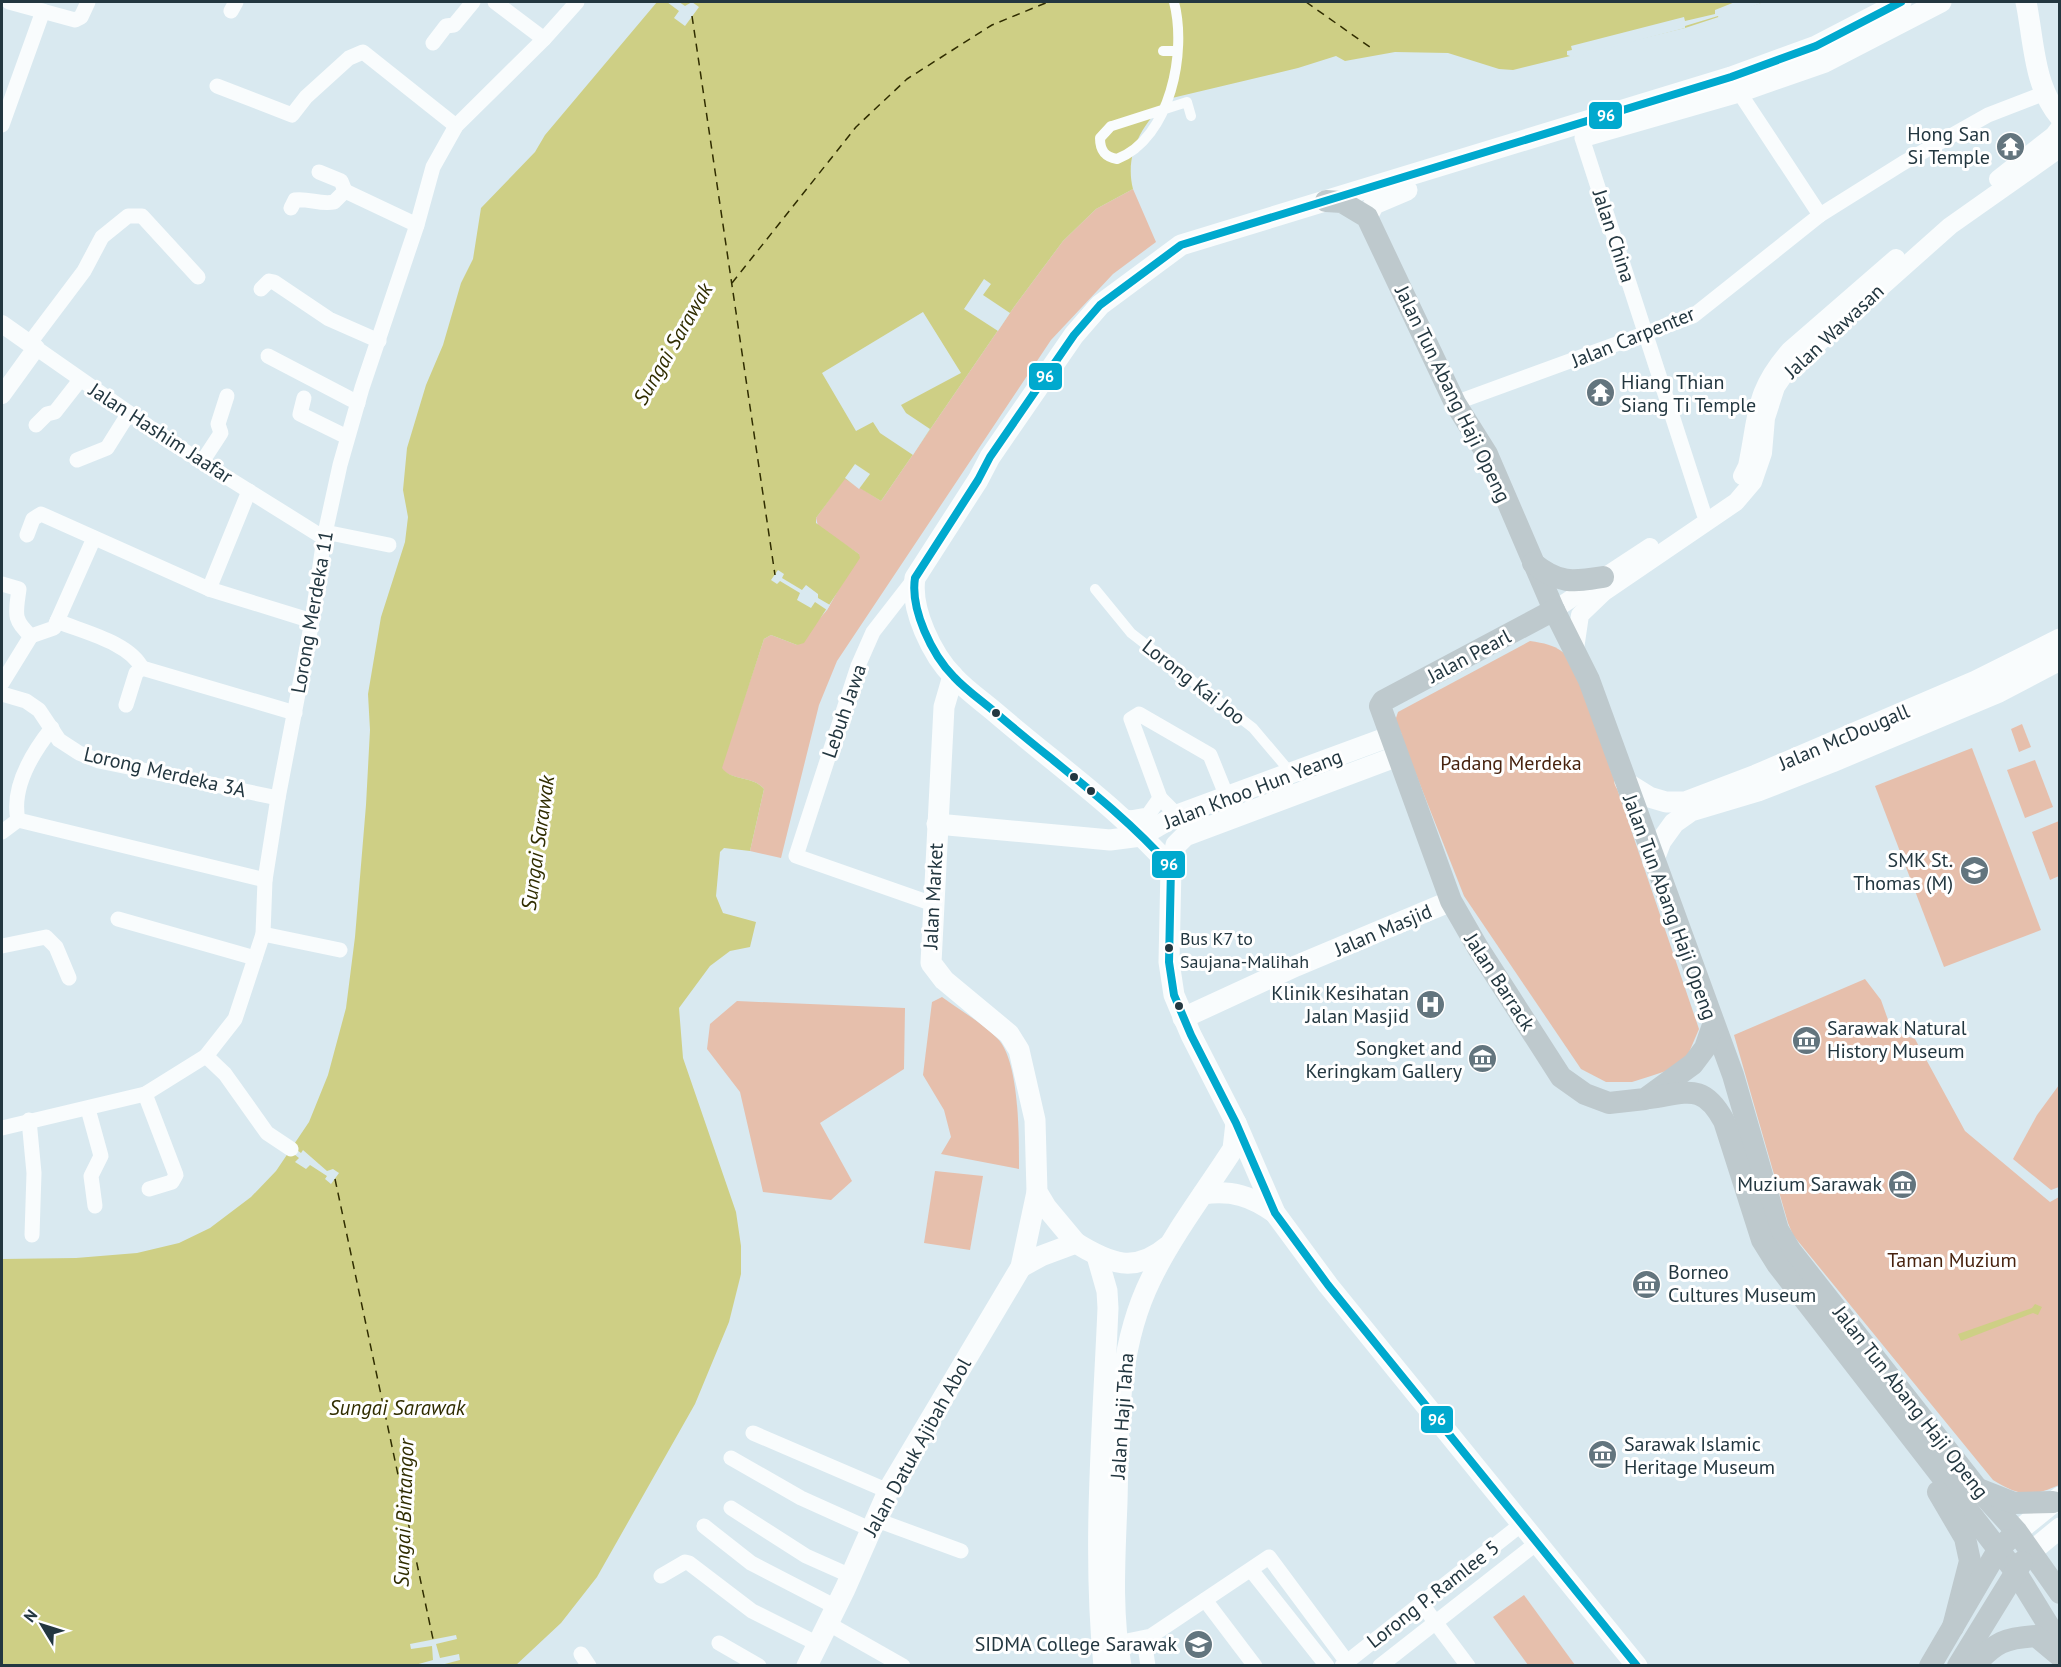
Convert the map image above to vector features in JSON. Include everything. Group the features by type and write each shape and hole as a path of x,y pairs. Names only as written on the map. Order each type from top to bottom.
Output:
{"main road":[{"path":"1171,867 1141,836 953,676 928,637 913,594 915,578 990,457 1074,335 1100,305 1181,245 1731,77 1816,46 1901,2"},
{"path":"1326,201 1342,202 1367,217 1374,204 1387,196 1738,92 1826,62 1941,2"},
{"path":"2026,2 2034,59 2045,93 2060,117"},
{"name":"Jalan Tun Abang Haji Openg","path":"1367,217 1455,403 1487,454 1554,610 1589,680 1732,1075 1778,1230 1790,1250 1977,1488 2017,1532 2060,1593"},
{"path":"1533,562 1556,577 1571,582 1603,577"},
{"name":"Jalan Pearl","path":"1383,701 1554,610"},
{"name":"Jalan McDougall","path":"1625,782 1649,797 1666,802 1685,802 1756,775 1976,681 2060,639"},
{"name":"Jalan McDougall","path":"1653,862 1661,841 1674,823 1691,811 1758,791 1822,766 1999,692 2060,660"},
{"name":"Jalan Market","path":"953,676 944,707 931,963 944,980 1009,1034 1019,1050 1035,1120 1037,1192"},
{"name":"Jalan Barrack","path":"1383,701 1380,709 1451,901 1478,948 1562,1077 1585,1094 1609,1103 1645,1099 1694,1064 1705,1048 1713,1025"},
{"path":"944,707 968,703 986,704"},
{"name":"Jalan Khoo Hun Yeang","path":"937,824 1110,840 1141,836 1176,815 1293,774 1394,746"},
{"name":"Jalan Khoo Hun Yeang","path":"1275,1214 1236,1123 1183,1018 1174,995 1169,962 1171,867 1176,845 1185,836 1394,746"},
{"path":"1110,840 1120,828 1118,816"},
{"name":"Jalan Masjid","path":"1183,1018 1296,966 1451,901"},
{"name":"Jalan Tun Abang Haji Openg","path":"1645,1099 1689,1092 1702,1094 1714,1103 1724,1121 1762,1240 1777,1264 2015,1571 2060,1644"},
{"name":"Jalan Haji Taha","path":"1121,1665 1117,1643 1114,1572 1121,1376 1128,1340 1150,1280 1233,1149 1236,1123"},
{"path":"1203,1194 1224,1191 1254,1198 1275,1214 1328,1286 1523,1523 1636,1665"},
{"path":"1037,1192 1046,1207 1076,1244 1097,1256 1123,1263 1151,1261 1173,1242"},
{"name":"Jalan Datuk Ajibah Abol","path":"807,1665 851,1576 888,1491 921,1432 1022,1267 1037,1192"},
{"path":"1022,1267 1041,1256 1076,1244"},
{"name":"Jalan Haji Taha","path":"1097,1256 1107,1291 1108,1308 1100,1515 1099,1628 1104,1665"},
{"path":"1894,1416 1965,1538 1970,1561 1953,1627"},
{"path":"1977,1488 2014,1503 2058,1499"},
{"path":"1930,1665 1998,1550 2058,1499"},
{"path":"1958,1665 2015,1571 2031,1552 2060,1528"},
{"path":"1974,1665 1988,1649 2006,1639 2019,1637 2036,1636 2060,1656"}],"street":[{"path":"9,2 75,20 81,17 88,2"},
{"path":"433,43 446,26 454,25 472,2"},
{"path":"495,2 544,39"},
{"name":"Lorong Merdeka 11","path":"2,1125 88,1109 146,1094 206,1056 235,1019 262,934 265,879 278,798 312,621 325,535 347,437 417,225 433,167 456,126 544,39 577,2"},
{"path":"1174,2 1179,38 1172,90 1167,99 1163,109 1158,119 1154,128 1129,154 1117,159 1104,154 1100,148 1100,138 1111,126 1155,112 1166,109 1187,102 1191,116"},
{"path":"2,125 43,11"},
{"path":"1163,51 1177,51"},
{"path":"217,86 292,116 306,97 349,58 363,52 456,126"},
{"path":"1738,92 1820,215"},
{"name":"Jalan Carpenter","path":"1455,403 1646,334 1698,312 1820,215 1903,163 1988,115 2045,93"},
{"name":"Jalan Wawasan","path":"1554,610 1704,514 1732,492 1747,466 1762,388 1790,350 1943,217 2054,135 2060,127"},
{"name":"Jalan China","path":"1582,138 1704,514"},
{"name":"Jalan Wawasan","path":"1575,649 1580,615 1604,592 1736,502 1753,482 1763,453 1766,418 1776,387 1787,371 1950,226 2055,152 2060,152"},
{"path":"319,172 341,181 345,191 417,225"},
{"path":"291,208 295,200 300,199 313,203 334,202 345,191"},
{"path":"2,395 84,271 102,237 128,216 142,216 198,278"},
{"path":"261,288 270,281 274,282 329,318 379,341"},
{"name":"Jalan Hashim Jaafar","path":"2,324 202,462 325,535"},
{"path":"268,356 358,403"},
{"path":"36,426 47,414 55,412 80,380"},
{"path":"202,462 221,433 218,424 227,396"},
{"path":"304,398 300,414 347,437"},
{"path":"77,460 107,448 129,413"},
{"path":"209,589 249,491"},
{"path":"27,535 33,519 41,514 209,589 312,621"},
{"path":"325,535 389,545"},
{"path":"2,683 32,636 54,627 94,537"},
{"name":"Lebuh Jawa","path":"915,578 873,632 858,666 796,856 933,904"},
{"path":"2,584 19,589 16,615 18,624 32,636"},
{"name":"Lorong Kai Joo","path":"1095,589 1131,633 1253,728 1293,774"},
{"path":"57,621 117,645 138,660 141,668"},
{"path":"141,668 295,713"},
{"path":"126,705 136,673 141,668"},
{"name":"Lorong Merdeka 3A","path":"2,694 26,701 39,710 59,740 99,761 278,798"},
{"path":"1176,815 1160,798 1131,719 1139,714 1210,755 1227,797"},
{"path":"18,820 15,807 23,777 36,748 52,728"},
{"path":"1118,816 1131,818 1148,815 1160,798"},
{"path":"2,832 18,820"},
{"path":"18,820 265,879"},
{"path":"118,919 255,958"},
{"path":"262,934 340,950"},
{"path":"2,946 46,937 56,947 69,978"},
{"path":"206,1056 225,1074 267,1132 291,1149"},
{"path":"146,1094 176,1175 172,1182 149,1189"},
{"path":"88,1109 100,1156 91,1176 95,1206"},
{"path":"29,1120 34,1173 32,1234"},
{"path":"753,1433 888,1491"},
{"path":"731,1458 801,1498 872,1524 961,1551"},
{"path":"731,1508 806,1556 851,1576"},
{"name":"Lorong P. Ramlee 5","path":"1345,1664 1523,1523"},
{"path":"704,1526 751,1563 832,1615 903,1665"},
{"name":"Lorong P. Ramlee 5","path":"1380,1665 1538,1542"},
{"path":"1117,1643 1144,1639 1269,1557 1345,1664"},
{"path":"661,1576 685,1562 689,1563 752,1611 818,1644"},
{"path":"1251,1570 1324,1664"},
{"path":"1205,1600 1255,1665"},
{"path":"1421,1603 1468,1665"},
{"path":"1144,1639 1148,1665"},
{"path":"718,1643 759,1665"}],"green space":[{"path":"1133,189 1156,242 1113,274 1051,340 837,661 819,705 781,858 750,851 764,789 754,782 731,775 721,768 764,639 771,635 797,645 827,610 859,554 818,526 816,518 845,478 881,501 1014,307 1063,241 1096,209"},
{"name":"Padang Merdeka","path":"1530,641 1555,647 1561,651 1566,655 1579,677 1699,1029 1687,1057 1669,1070 1632,1082 1606,1082 1581,1069 1464,896 1395,721 1398,712"},
{"path":"2022,724 2031,747 2019,752 2011,729"},
{"path":"1972,748 2041,930 1944,967 1875,786"},
{"path":"2035,760 2053,807 2025,818 2007,770"},
{"path":"2059,821 2059,876 2050,880 2032,832"},
{"name":"Taman Muzium","path":"1865,979 1881,1000 1892,1031 1915,1039 1965,1131 2050,1202 2059,1197 2059,1485 2049,1489 2032,1493 2018,1492 1993,1480 1793,1235 1788,1223 1734,1035"},
{"path":"942,997 985,1027 1005,1049 1017,1100 1019,1169 941,1154 951,1137 944,1110 923,1075 932,1002"},
{"path":"737,1001 905,1008 904,1069 820,1123 852,1181 831,1200 763,1192 740,1092 707,1049 710,1024"},
{"path":"2059,1085 2059,1187 2051,1190 2013,1159 2037,1115"},
{"path":"935,1171 983,1176 970,1250 924,1243"},
{"path":"1524,1595 1575,1665 1528,1665 1493,1617"}],"water":[{"name":"Sungai Sarawak","path":"657,2 1764,2 1685,28 1513,70 1499,69 1448,53 1395,52 1345,61 1336,56 1298,68 1172,98 1152,117 1138,139 1131,163 1133,189 1096,209 1063,241 1014,307 881,501 845,479 816,518 816,523 859,554 860,558 804,643 797,645 771,635 764,639 722,768 731,775 754,782 764,789 750,851 724,848 720,852 716,896 723,913 756,922 750,947 730,951 710,966 679,1008 683,1058 736,1212 741,1246 741,1274 729,1322 695,1404 597,1577 561,1623 515,1666 2,1666 2,1259 76,1258 137,1253 179,1243 210,1228 251,1197 276,1171 309,1122 328,1075 346,1008 355,937 366,805 370,730 368,694 381,617 405,542 408,517 403,490 407,448 426,385 443,345 461,283 473,259 481,208 535,152 545,135"},
{"path":"2035,1304 2042,1307 2038,1315 2033,1313 1961,1341 1958,1334 2032,1308"}],"pier":[{"path":"667,2 679,2 685,6 692,2 699,7 685,26 674,18 679,11"},
{"path":"1735,2 1764,2 1719,19 1718,16 1685,26 1685,28 1573,57 1567,55 1567,51 1572,50 1571,46 1684,17 1685,21 1715,14 1715,10"},
{"path":"984,279 991,284 983,295 1010,313 998,331 964,309"},
{"path":"923,312 961,373 901,405 906,413 930,429 913,455 880,433 873,422 856,431 822,373"},
{"path":"855,464 870,474 859,489 845,478"},
{"path":"778,570 784,574 782,578 802,590 806,585 818,594 818,598 830,605 827,610 815,602 811,608 797,600 800,593 780,581 777,584 771,580"},
{"path":"293,1147 301,1153 303,1150 327,1171 333,1169 339,1173 331,1184 325,1179 327,1176 310,1165 306,1169 295,1162 299,1158 290,1151"},
{"path":"456,1635 457,1639 436,1644 440,1658 459,1654 460,1660 441,1665 415,1665 433,1660 432,1646 411,1649 410,1644"}],"ferry route":[{"path":"732,283 856,127 907,79 992,25 1048,2"},
{"path":"1306,2 1374,50"},
{"path":"692,16 775,575"},
{"path":"335,1179 433,1639"}],"transit line":[{"name":"96","path":"1637,1666 1328,1285 1275,1213 1236,1123 1191,1035 1174,995 1169,962 1171,867 1109,806 969,691 946,668 924,631 919,617 914,590 915,578 978,480 990,457 1074,335 1100,305 1181,245 1731,77 1816,46 1901,2"}],"place":[{"name":"Hong San Si Temple","path":"2011,146"},
{"name":"Hiang Thian Siang Ti Temple","path":"1600,393"},
{"name":"SMK St. Thomas (M)","path":"1974,871"},
{"name":"Bus K7 to Saujana-Malihah","path":"1169,948"},
{"name":"Klinik Kesihatan Jalan Masjid","path":"1430,1004"},
{"name":"Sarawak Natural History Museum","path":"1806,1040"},
{"name":"Songket and Keringkam Gallery","path":"1483,1059"},
{"name":"Muzium Sarawak","path":"1903,1184"},
{"name":"Borneo Cultures Museum","path":"1647,1284"},
{"name":"Sarawak Islamic Heritage Museum","path":"1603,1455"},
{"name":"SIDMA College Sarawak","path":"1198,1644"}],"water label":[{"name":"Sungai Bintangor","path":"404,1513"}]}
